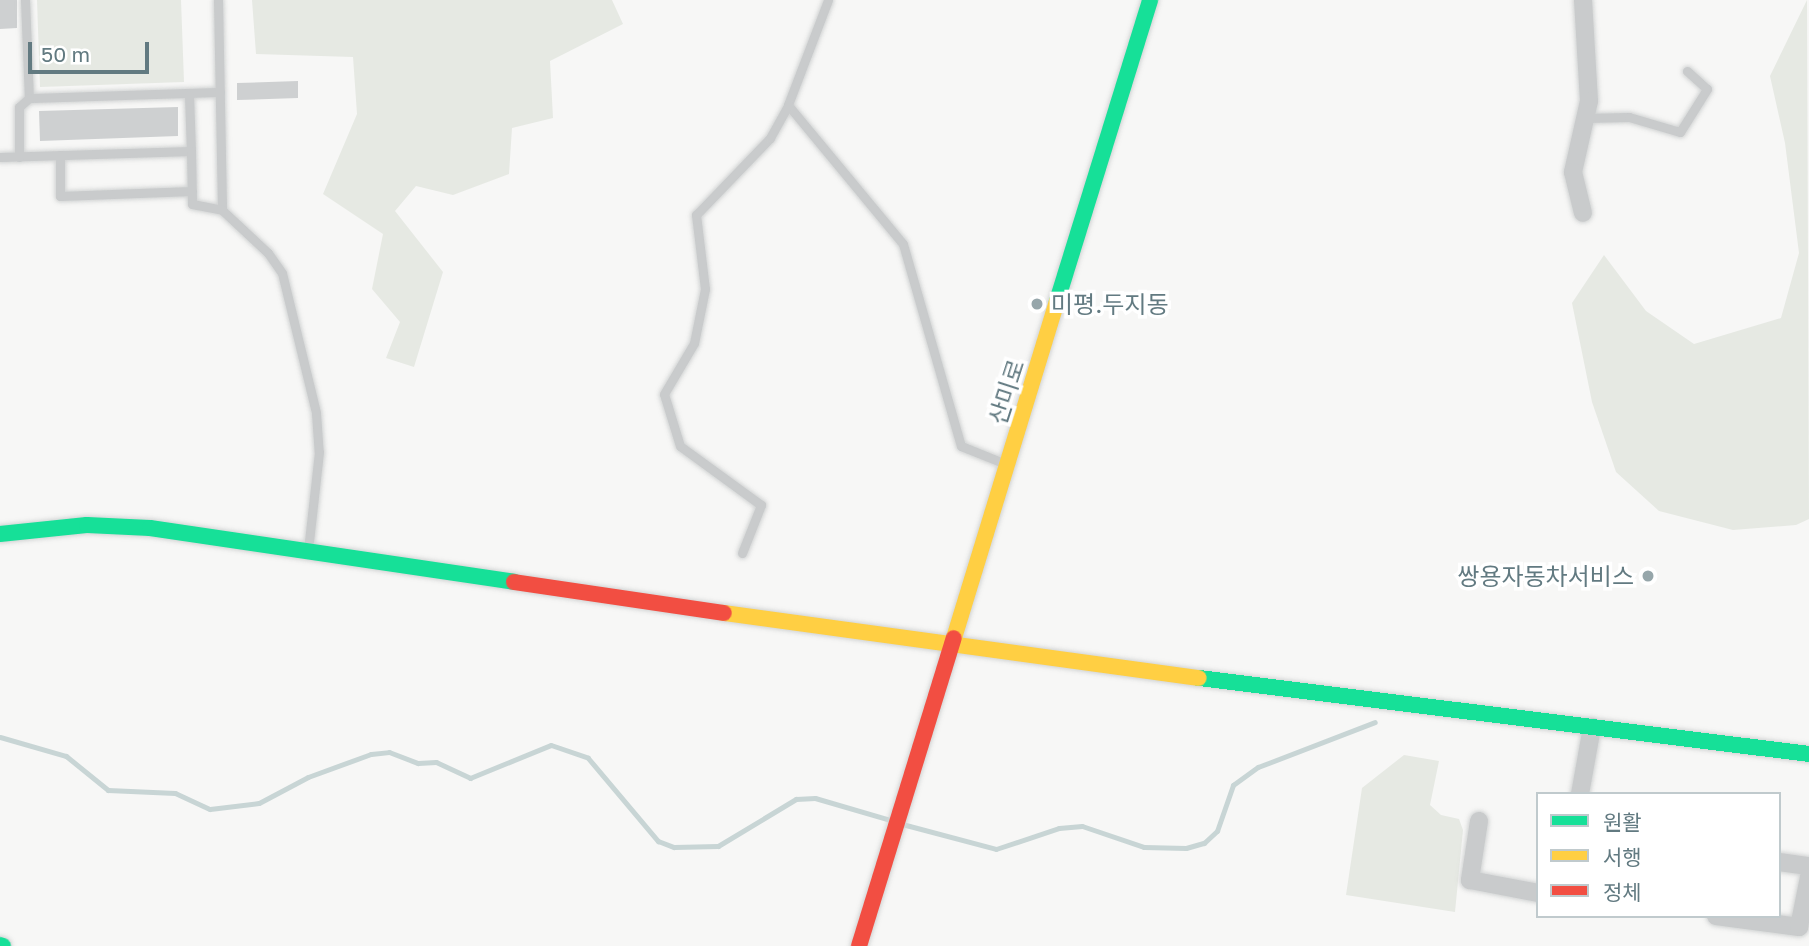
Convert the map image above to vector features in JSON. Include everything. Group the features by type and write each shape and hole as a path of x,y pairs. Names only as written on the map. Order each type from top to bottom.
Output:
{"street":[{"name":"산미로","path":"859,946 1150,0"},
{"path":"1583,0 1589,101 1573,172 1583,213"},
{"path":"0,534 118,525 949,648 1809,754"},
{"path":"1580,792 1592,727"},
{"path":"1479,821 1470,880 1536,893"},
{"path":"1781,862 1809,866"},
{"path":"1731,918 1799,927 1809,877"}],"lane":[{"path":"25,0 29,98"},
{"path":"218,0 222,211"},
{"path":"743,553 761,505 680,446 664,394 694,343 705,289 696,215 770,138 788,105 828,0"},
{"path":"1584,118 1629,117 1680,132 1707,89 1687,71"},
{"path":"19,156 19,107 29,98 220,92"},
{"path":"189,95 192,204 222,211 273,259 294,308 316,412 319,452 307,551"},
{"path":"788,105 903,244 961,446 1007,464"},
{"path":"0,157 191,151"},
{"path":"60,155 60,196 192,191"}],"shaded area":[{"path":"37,0 181,0 184,82 40,87"},
{"path":"252,0 612,0 623,24 550,61 553,118 512,128 509,174 453,195 416,186 395,211 443,272 414,367 386,358 400,322 372,289 383,234 323,194 357,114 353,57 256,54"},
{"path":"1807,0 1809,519 1796,525 1733,530 1659,511 1616,472 1592,402 1572,303 1604,255 1646,311 1694,344 1781,318 1799,253 1785,143 1770,76"},
{"path":"1404,755 1439,761 1430,805 1441,815 1459,819 1463,830 1455,912 1346,895 1362,788"}],"building":[{"path":"0,0 17,0 17,28 0,29"},
{"path":"298,81 298,98 237,100 237,83"},
{"path":"178,107 178,136 40,141 39,111"}],"waterway":[{"path":"902,824 996,849 1059,828 1082,826 1144,847 1186,848 1204,843 1217,831 1233,785 1258,767 1375,722"},
{"path":"0,737 66,756 108,790 175,793 210,809 259,803 308,777 371,754 389,752 418,763 436,762 470,778 551,745 588,758 658,841 674,847 718,846 796,799 815,798 890,820"}],"traffic: fast":[{"path":"1057,301 1150,0"},
{"path":"0,534 87,525 150,528 514,582"},
{"path":"1199,678 1809,754"}],"traffic: slow":[{"path":"954,638 1057,301"},
{"path":"724,613 1199,678"}],"traffic: jam":[{"path":"514,582 724,613"},
{"path":"859,946 954,638"}],"place":[{"name":"미평.두지동","path":"1037,304"},
{"name":"쌍용자동차서비스","path":"1648,576"}]}
